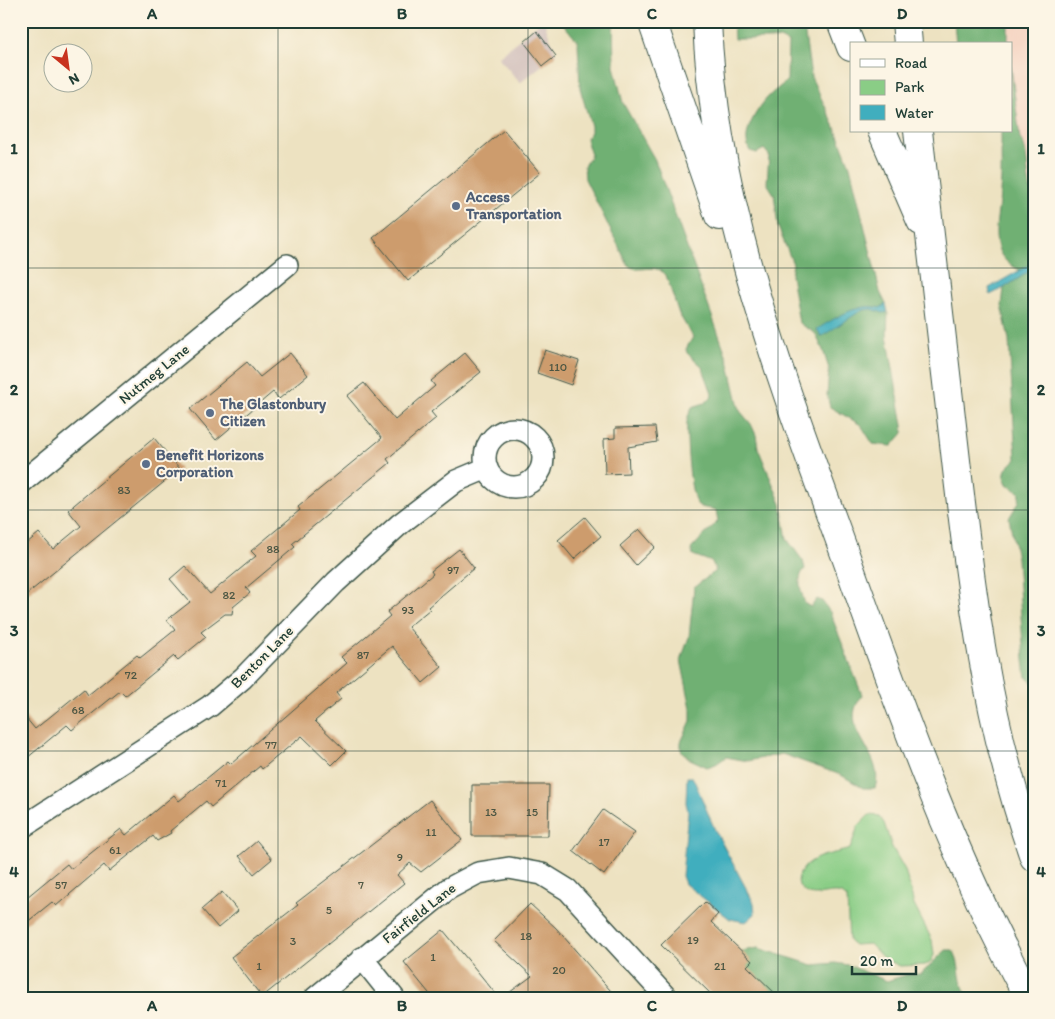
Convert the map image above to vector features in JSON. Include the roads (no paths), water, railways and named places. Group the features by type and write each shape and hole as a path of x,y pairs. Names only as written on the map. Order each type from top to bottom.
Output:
{"highway":[{"path":"652,21 733,254 764,325"},
{"path":"707,21 710,72 720,152 740,240 764,325 858,590 957,852 985,914 1029,998"},
{"path":"841,21 850,44"},
{"path":"906,21 908,42"},
{"path":"882,132 906,190 930,238"},
{"path":"918,132 965,548 982,667 1010,782 1034,857"}],"street":[{"name":"Nutmeg Lane","path":"21,483 287,265"},
{"name":"Benton Lane","path":"21,828 210,706 243,678 336,582 400,524 456,481 488,468"},
{"name":"Fairfield Lane","path":"315,998 452,886 486,871 519,868 542,874 568,890 667,998"},
{"path":"362,958 394,998"}],"water":[{"path":"1034,262 1034,268 990,295 989,288"},
{"path":"886,304 888,312 883,313 872,309 862,310 821,337 817,329 855,309 864,307 880,308"},
{"path":"687,777 692,777 694,780 715,830 754,903 755,914 746,922 730,919 685,884 682,876 688,811 686,803"}],"place":[{"name":"Access Transportation","path":"456,206"},
{"name":"The Glastonbury Citizen","path":"210,413"},
{"name":"Benefit Horizons Corporation","path":"146,464"}]}
